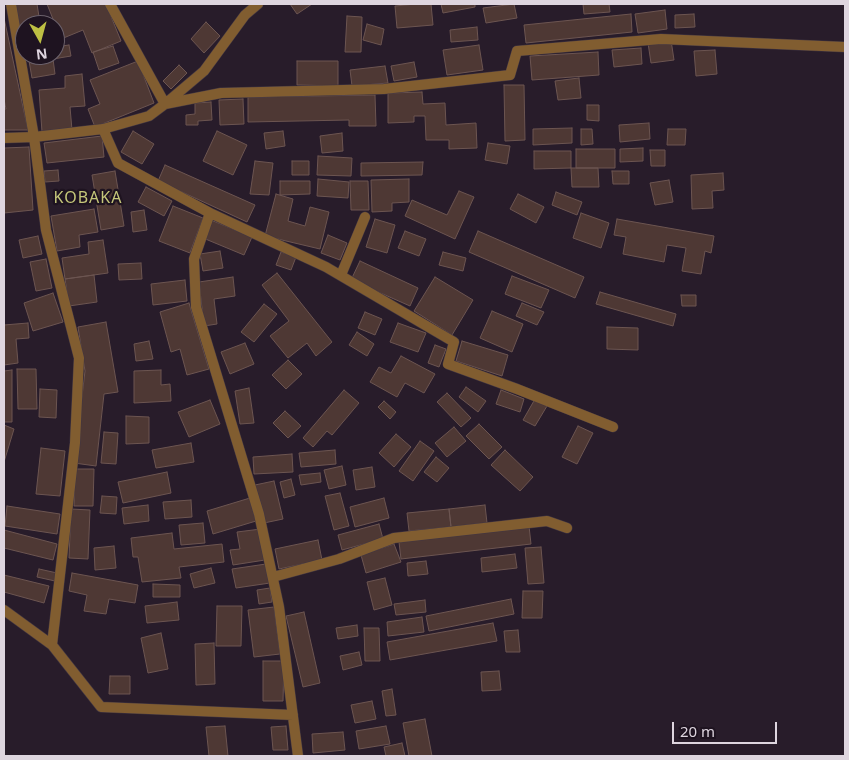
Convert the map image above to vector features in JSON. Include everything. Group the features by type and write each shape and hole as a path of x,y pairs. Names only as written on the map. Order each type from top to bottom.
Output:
{"street":[{"path":"11,4 34,137 46,230 79,358 75,443 52,645"},
{"path":"110,4 166,104"},
{"path":"245,4 245,15"},
{"path":"4,138 34,137 103,129 149,116 204,71 245,15 258,4"},
{"path":"166,104 221,93 384,89 510,75 517,51 661,39 845,47"},
{"path":"103,129 118,163 210,213 326,267 454,342 448,364 517,388 613,427"},
{"path":"210,213 194,259 196,307 259,514 279,607 298,756"},
{"path":"341,275 365,216"},
{"path":"273,577 339,559 394,538 547,521 567,528"},
{"path":"4,610 52,645 101,707 293,715"}],"building":[{"path":"14,4 37,4 39,15 16,15"},
{"path":"47,4 106,4 121,41 92,53 83,30 65,37 65,15 51,15"},
{"path":"290,4 312,4 297,14"},
{"path":"431,4 433,25 397,28 395,6"},
{"path":"441,4 475,4 475,7 443,13"},
{"path":"514,4 517,18 486,23 483,8"},
{"path":"583,4 609,4 610,12 584,14"},
{"path":"665,10 667,29 638,33 635,14"},
{"path":"631,14 632,32 526,43 524,25"},
{"path":"694,14 695,27 675,28 675,15"},
{"path":"347,16 362,17 361,52 345,52"},
{"path":"4,18 28,130 4,130 4,109 6,109 4,99"},
{"path":"206,22 220,36 204,53 191,39"},
{"path":"367,24 384,29 381,45 363,40"},
{"path":"477,27 478,40 451,42 450,30"},
{"path":"671,40 674,60 651,63 648,43"},
{"path":"69,45 71,56 65,57 65,46"},
{"path":"479,45 483,70 447,75 443,50"},
{"path":"113,46 119,63 99,70 93,52"},
{"path":"641,48 642,64 614,67 612,50"},
{"path":"715,50 717,74 696,76 694,51"},
{"path":"598,52 599,75 532,80 530,56"},
{"path":"138,61 154,103 95,127 88,109 100,104 90,80"},
{"path":"297,61 338,61 338,86 297,85"},
{"path":"414,62 417,77 394,81 391,66"},
{"path":"30,65 54,65 55,74 32,78"},
{"path":"179,65 187,73 171,89 163,81"},
{"path":"385,66 388,83 352,86 350,70"},
{"path":"82,74 85,106 70,107 72,130 42,132 39,90 65,88 65,76"},
{"path":"579,78 581,98 558,100 555,81"},
{"path":"504,85 524,85 525,140 505,141"},
{"path":"422,92 423,104 445,103 446,125 476,123 477,148 449,149 449,140 426,140 425,116 414,116 414,122 388,123 388,93"},
{"path":"375,95 376,126 349,126 349,120 248,122 248,97"},
{"path":"243,99 244,124 220,125 219,100"},
{"path":"211,102 212,120 198,121 198,125 186,125 186,115 195,114 195,103"},
{"path":"587,105 599,105 599,121 587,120"},
{"path":"649,123 650,139 620,142 619,125"},
{"path":"572,128 572,143 533,145 533,129"},
{"path":"581,129 592,129 593,144 581,145"},
{"path":"668,129 686,129 685,145 667,145"},
{"path":"133,131 154,144 142,164 121,152"},
{"path":"217,131 247,145 233,175 203,161"},
{"path":"283,131 285,146 266,149 264,133"},
{"path":"342,133 343,151 322,153 320,136"},
{"path":"102,136 104,157 47,163 44,143"},
{"path":"488,143 510,146 507,164 485,160"},
{"path":"29,147 33,210 4,213 4,148"},
{"path":"643,148 643,161 620,162 620,149"},
{"path":"576,149 615,149 615,168 576,168"},
{"path":"650,150 665,150 665,166 651,166"},
{"path":"534,151 571,151 571,168 534,169"},
{"path":"318,156 352,158 351,176 317,175"},
{"path":"255,161 273,163 269,195 250,194"},
{"path":"292,161 309,161 309,175 292,175"},
{"path":"423,162 422,175 361,176 361,163"},
{"path":"165,165 255,205 247,222 158,181"},
{"path":"571,168 598,168 599,187 572,187"},
{"path":"58,170 59,181 45,182 44,171"},
{"path":"115,171 124,226 101,230 92,175"},
{"path":"612,171 629,171 629,184 613,184"},
{"path":"723,173 724,190 712,191 713,208 692,209 691,175"},
{"path":"318,179 349,182 348,198 317,196"},
{"path":"409,179 409,202 392,203 392,211 372,212 371,180"},
{"path":"669,180 673,202 655,205 650,183"},
{"path":"280,181 310,181 310,194 280,195"},
{"path":"350,181 368,181 369,210 351,210"},
{"path":"146,187 172,201 164,216 138,202"},
{"path":"459,191 474,197 455,239 405,216 412,200 447,215"},
{"path":"556,192 582,202 577,215 552,205"},
{"path":"276,194 293,199 288,221 305,226 310,207 329,212 320,249 265,236"},
{"path":"518,194 544,207 536,223 510,209"},
{"path":"173,206 203,218 190,253 159,241"},
{"path":"94,209 98,232 79,235 80,247 57,251 51,216"},
{"path":"144,210 147,230 133,232 131,212"},
{"path":"581,213 609,223 601,248 573,238"},
{"path":"375,219 395,225 387,253 366,247"},
{"path":"617,219 714,236 711,253 705,251 701,274 682,271 686,248 667,245 664,262 623,254 626,237 614,235"},
{"path":"211,220 252,237 244,255 203,238"},
{"path":"405,231 426,239 419,256 398,248"},
{"path":"478,231 584,277 575,298 469,252"},
{"path":"328,235 347,243 340,260 321,253"},
{"path":"38,236 42,254 23,258 19,240"},
{"path":"103,240 108,273 65,279 62,258 89,254 88,242"},
{"path":"220,251 223,268 203,271 200,254"},
{"path":"281,252 296,257 291,270 276,265"},
{"path":"443,252 466,258 463,271 439,265"},
{"path":"46,259 52,288 36,291 30,262"},
{"path":"360,261 418,288 410,306 351,280"},
{"path":"141,263 142,279 119,280 118,264"},
{"path":"277,273 332,342 316,356 307,343 288,358 270,336 289,321 262,285"},
{"path":"94,275 97,302 69,306 65,279"},
{"path":"512,276 549,290 541,308 505,294"},
{"path":"233,277 235,296 214,299 217,324 204,326 199,282"},
{"path":"435,277 473,300 452,335 414,311"},
{"path":"185,280 187,301 153,305 151,284"},
{"path":"600,292 676,314 673,326 596,304"},
{"path":"53,293 63,322 33,331 24,303"},
{"path":"681,295 696,295 696,306 682,306"},
{"path":"189,303 209,369 187,375 180,349 171,352 160,312"},
{"path":"522,303 544,312 537,325 516,316"},
{"path":"264,304 277,314 254,342 241,332"},
{"path":"492,311 523,324 512,352 480,338"},
{"path":"365,312 382,319 375,335 358,328"},
{"path":"106,322 118,392 104,394 96,466 74,463 85,371 78,327"},
{"path":"28,323 29,338 16,339 18,363 4,365 4,325"},
{"path":"398,323 426,333 418,352 390,342"},
{"path":"607,327 638,328 638,350 607,349"},
{"path":"357,332 374,344 367,356 349,345"},
{"path":"149,341 153,359 136,361 134,344"},
{"path":"462,341 508,355 502,376 456,361"},
{"path":"245,343 254,364 230,374 221,352"},
{"path":"435,345 446,349 439,367 428,363"},
{"path":"401,356 435,374 424,393 405,383 397,397 370,382 379,367 391,373"},
{"path":"288,360 302,374 286,389 272,375"},
{"path":"17,369 36,369 37,409 18,409"},
{"path":"12,370 12,422 4,422 4,371"},
{"path":"161,370 161,385 170,384 171,401 134,403 134,371"},
{"path":"466,387 486,401 478,412 459,397"},
{"path":"249,388 254,423 240,424 235,391"},
{"path":"40,389 57,390 56,418 39,417"},
{"path":"344,390 359,403 332,435 327,431 313,447 303,438"},
{"path":"501,390 524,399 520,412 496,404"},
{"path":"447,393 471,418 461,427 437,402"},
{"path":"535,399 547,406 535,426 523,420"},
{"path":"210,400 220,424 189,437 178,412"},
{"path":"384,401 396,412 390,419 378,407"},
{"path":"285,411 301,426 288,438 273,423"},
{"path":"126,416 149,417 149,443 126,444"},
{"path":"479,424 502,447 489,459 466,436"},
{"path":"4,425 14,429 4,462"},
{"path":"578,426 593,433 577,464 562,457"},
{"path":"454,427 466,441 447,457 435,443"},
{"path":"104,432 118,433 116,464 101,463"},
{"path":"396,434 411,447 394,467 379,453"},
{"path":"420,441 434,451 413,481 399,471"},
{"path":"191,443 194,462 156,468 152,450"},
{"path":"41,448 65,451 60,496 36,494"},
{"path":"335,450 336,464 301,467 299,453"},
{"path":"505,450 533,477 520,491 491,465"},
{"path":"292,454 293,472 254,474 253,457"},
{"path":"436,457 449,468 437,482 424,472"},
{"path":"342,466 346,485 329,489 324,470"},
{"path":"372,467 375,487 356,490 353,470"},
{"path":"75,469 94,469 93,506 74,506"},
{"path":"167,472 171,493 123,503 118,482"},
{"path":"320,473 321,482 301,485 299,475"},
{"path":"291,479 295,495 284,498 280,482"},
{"path":"274,481 283,519 264,523 255,485"},
{"path":"340,493 349,526 334,530 325,496"},
{"path":"102,496 117,497 116,514 100,513"},
{"path":"250,498 256,521 213,534 207,511"},
{"path":"384,498 389,518 355,527 350,507"},
{"path":"191,500 192,517 165,519 163,502"},
{"path":"148,505 149,521 124,524 122,508"},
{"path":"485,505 487,523 451,527 449,509"},
{"path":"7,506 60,514 57,534 5,526"},
{"path":"71,509 90,510 88,559 69,558"},
{"path":"449,509 451,527 409,531 407,513"},
{"path":"203,523 205,543 181,545 179,525"},
{"path":"379,524 383,539 342,550 338,535"},
{"path":"529,526 531,544 401,559 399,542"},
{"path":"261,529 265,560 233,565 230,550 240,549 237,532"},
{"path":"4,530 57,544 53,560 4,548"},
{"path":"172,533 174,549 222,544 224,562 179,567 181,578 142,582 138,557 133,557 131,538"},
{"path":"318,540 322,560 279,569 275,549"},
{"path":"394,544 401,562 366,573 361,555"},
{"path":"114,546 116,568 95,570 94,548"},
{"path":"541,547 544,583 528,584 525,548"},
{"path":"515,554 517,568 482,572 481,558"},
{"path":"426,561 428,574 408,576 407,563"},
{"path":"266,564 270,583 236,588 232,569"},
{"path":"211,568 215,583 194,588 190,574"},
{"path":"39,569 57,573 55,581 37,577"},
{"path":"72,573 138,585 135,603 109,599 106,614 84,611 87,595 69,591"},
{"path":"4,575 49,586 44,603 4,592"},
{"path":"385,578 392,605 374,610 367,582"},
{"path":"153,584 180,585 180,597 153,597"},
{"path":"270,588 272,602 259,604 257,590"},
{"path":"523,591 543,591 542,618 522,618"},
{"path":"511,599 514,614 429,631 426,616"},
{"path":"425,600 426,612 396,615 394,604"},
{"path":"177,602 179,620 147,623 145,606"},
{"path":"217,606 242,606 241,646 216,646"},
{"path":"274,607 280,654 254,657 248,610"},
{"path":"304,612 320,683 303,687 286,616"},
{"path":"422,617 424,632 388,636 387,622"},
{"path":"493,623 497,641 390,660 387,642"},
{"path":"357,625 358,636 338,639 336,628"},
{"path":"364,628 379,628 380,661 365,661"},
{"path":"518,630 520,652 506,652 504,631"},
{"path":"161,633 168,669 148,673 141,638"},
{"path":"214,643 215,684 196,685 195,644"},
{"path":"359,652 362,665 343,670 340,656"},
{"path":"263,661 284,661 283,701 263,701"},
{"path":"499,671 501,690 482,691 481,672"},
{"path":"110,676 130,676 130,694 109,694"},
{"path":"392,689 396,715 386,716 382,691"},
{"path":"372,701 376,719 355,723 351,705"},
{"path":"425,719 432,756 409,756 403,723"},
{"path":"225,726 228,756 209,756 206,727"},
{"path":"286,726 288,750 273,750 271,727"},
{"path":"386,726 390,744 359,749 356,731"},
{"path":"343,732 345,750 313,753 312,734"},
{"path":"402,743 405,756 386,756 384,747"}],"district":[{"name":"KOBAKA","path":"88,198"}]}
